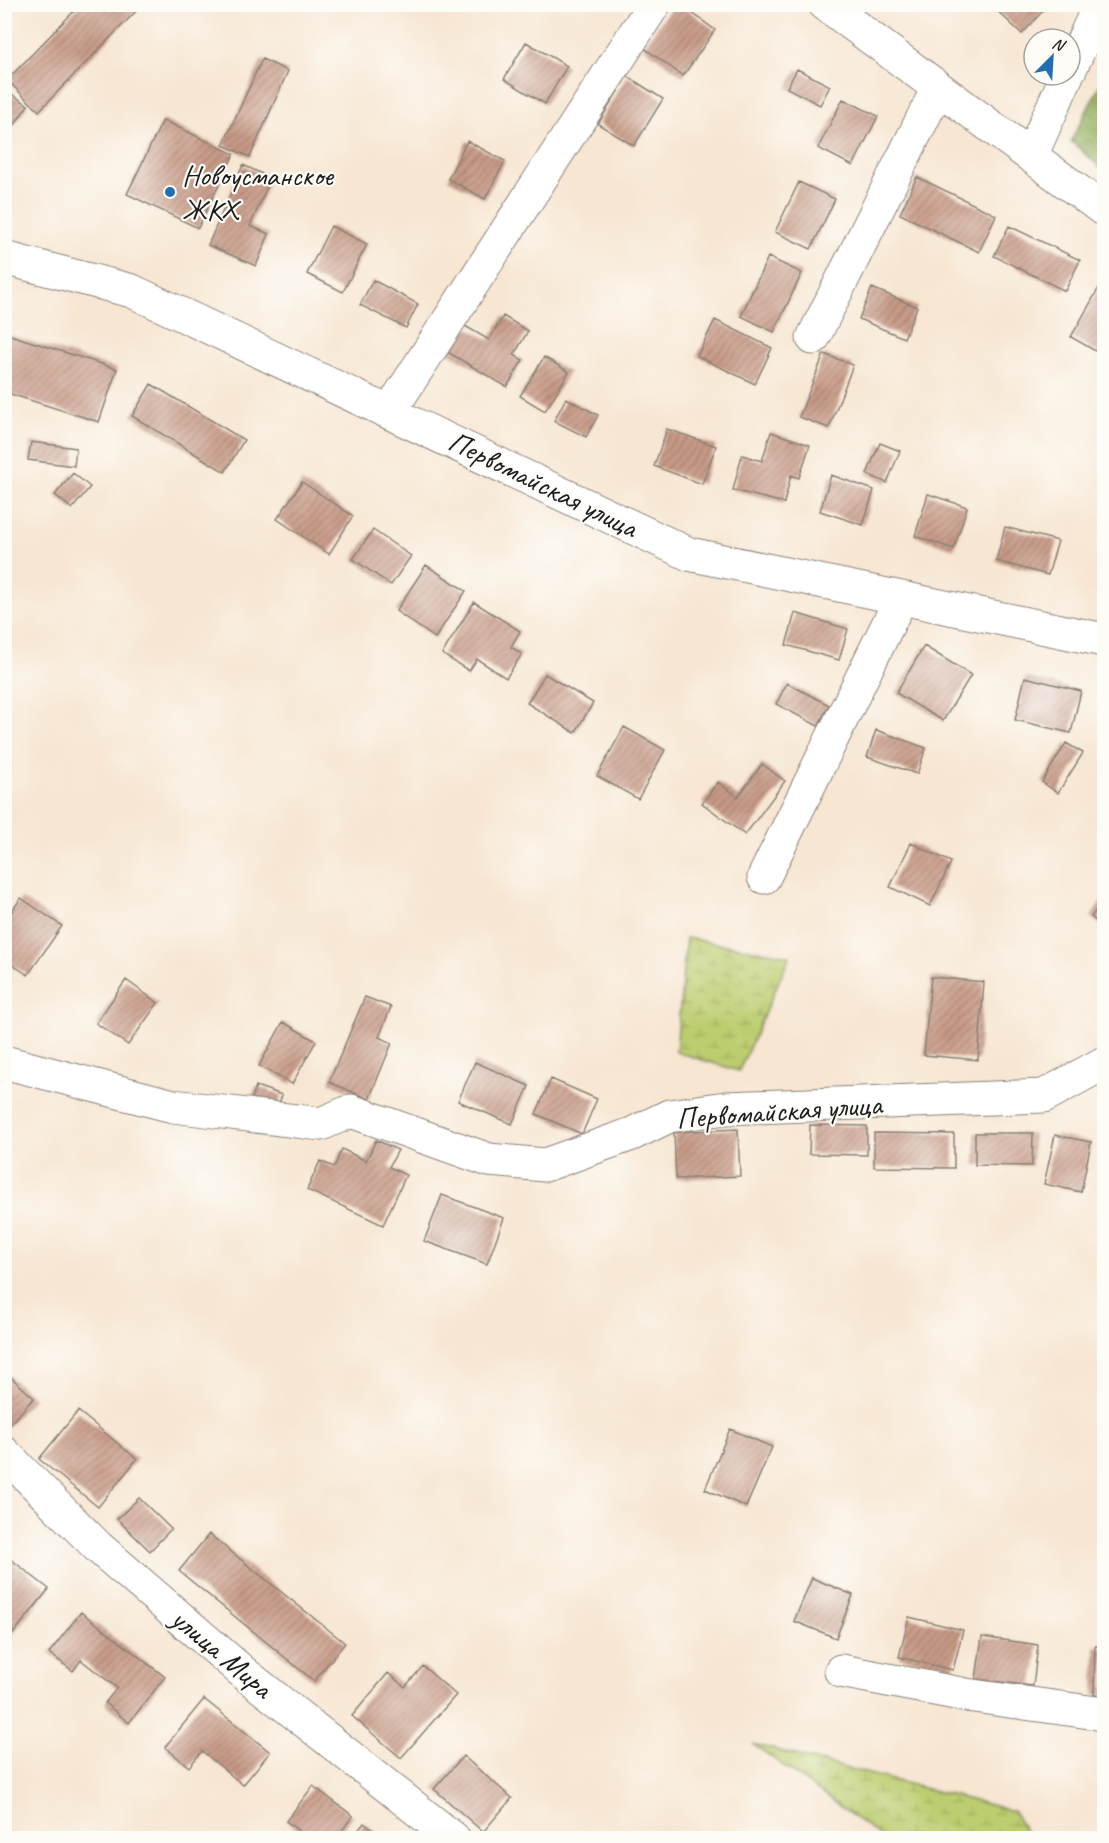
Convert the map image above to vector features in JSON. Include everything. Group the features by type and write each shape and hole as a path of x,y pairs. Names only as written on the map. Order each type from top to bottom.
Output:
{"street":[{"path":"390,411 654,4"},
{"path":"825,4 1104,210"},
{"path":"1082,43 1100,4"},
{"path":"1031,156 1063,87"},
{"path":"813,338 938,88"},
{"name":"Первомайская улица","path":"4,258 132,291 689,554 1104,640"},
{"path":"764,878 901,598"},
{"name":"Первомайская улица","path":"4,1062 173,1106 321,1124 351,1111 398,1130 489,1160 545,1165 632,1134 669,1116 726,1108 1044,1096 1104,1063"},
{"name":"улица Мира","path":"4,1453 98,1547 245,1674 453,1839"},
{"path":"841,1671 966,1695 1104,1714"}],"green space":[{"path":"1104,77 1104,171 1071,141"},
{"path":"686,938 790,956 739,1071 676,1052"},
{"path":"753,1744 1013,1811 1029,1838 883,1838"}],"building":[{"path":"81,4 143,4 39,111 7,80"},
{"path":"674,4 680,4 715,30 683,76 643,47"},
{"path":"990,4 1049,4 1028,27 1022,27 1022,34"},
{"path":"526,42 567,66 545,104 504,79"},
{"path":"262,59 288,71 250,157 223,145"},
{"path":"797,69 830,86 820,105 787,88"},
{"path":"627,76 663,99 634,146 598,124"},
{"path":"4,89 28,105 4,140"},
{"path":"843,99 878,116 853,166 818,148"},
{"path":"163,120 234,154 198,228 127,194"},
{"path":"467,141 505,161 485,199 448,179"},
{"path":"243,165 271,178 250,226 269,234 256,266 208,245"},
{"path":"917,177 996,215 979,252 900,214"},
{"path":"799,182 835,199 811,249 775,232"},
{"path":"331,226 367,244 343,292 307,274"},
{"path":"1009,226 1080,260 1065,291 994,256"},
{"path":"768,257 802,273 774,332 741,316"},
{"path":"1104,279 1104,356 1071,337"},
{"path":"373,280 418,304 406,328 360,305"},
{"path":"872,288 917,307 904,338 859,319"},
{"path":"503,316 528,331 514,355 523,360 507,387 444,350 460,323 489,340"},
{"path":"715,320 772,348 755,384 697,356"},
{"path":"4,333 117,369 99,422 4,392"},
{"path":"824,354 853,365 829,428 799,417"},
{"path":"544,357 569,372 545,411 520,396"},
{"path":"151,384 244,440 225,472 132,416"},
{"path":"566,398 598,415 586,437 554,421"},
{"path":"667,429 716,446 702,484 654,466"},
{"path":"771,432 810,445 799,478 791,475 784,503 733,490 742,455 762,461"},
{"path":"31,442 76,448 74,466 28,460"},
{"path":"880,443 900,451 887,483 867,474"},
{"path":"73,473 90,487 72,509 55,495"},
{"path":"831,475 874,490 863,525 820,511"},
{"path":"302,482 353,516 329,554 277,519"},
{"path":"928,494 967,507 954,549 915,536"},
{"path":"1005,527 1058,541 1048,575 996,561"},
{"path":"373,530 411,556 391,585 353,559"},
{"path":"426,565 466,591 435,638 396,611"},
{"path":"474,602 520,631 511,647 522,654 506,678 477,659 469,671 442,654"},
{"path":"795,613 848,629 839,660 786,645"},
{"path":"924,646 971,675 943,721 896,693"},
{"path":"545,674 593,703 575,733 527,703"},
{"path":"1025,677 1081,691 1071,733 1015,720"},
{"path":"787,683 829,705 818,726 776,704"},
{"path":"624,727 665,750 638,799 597,776"},
{"path":"876,730 926,748 917,774 867,757"},
{"path":"1066,743 1083,753 1058,793 1042,782"},
{"path":"762,764 785,781 745,835 702,803 718,782 738,797"},
{"path":"911,843 951,862 930,906 890,887"},
{"path":"21,898 62,926 28,975 4,959 4,922"},
{"path":"1104,898 1104,928 1091,917"},
{"path":"931,977 984,982 978,1060 924,1055"},
{"path":"126,980 158,1003 128,1045 96,1023"},
{"path":"365,997 391,1007 379,1037 392,1043 369,1099 329,1082"},
{"path":"283,1022 316,1041 292,1084 259,1066"},
{"path":"475,1062 529,1086 512,1124 458,1101"},
{"path":"551,1079 597,1099 582,1134 536,1114"},
{"path":"256,1086 282,1095 277,1109 251,1100"},
{"path":"810,1125 867,1126 867,1155 809,1154"},
{"path":"738,1129 740,1176 676,1179 674,1132"},
{"path":"874,1133 954,1134 954,1168 874,1167"},
{"path":"975,1133 1033,1133 1032,1166 975,1165"},
{"path":"1055,1135 1091,1142 1081,1192 1044,1184"},
{"path":"376,1140 398,1150 389,1167 406,1175 383,1225 307,1190 320,1161 334,1167 342,1149 366,1161"},
{"path":"442,1195 504,1218 487,1264 424,1241"},
{"path":"4,1371 34,1398 7,1427 4,1425"},
{"path":"78,1411 137,1459 98,1507 39,1459"},
{"path":"730,1429 772,1447 746,1507 705,1489"},
{"path":"139,1498 171,1529 150,1551 117,1519"},
{"path":"209,1534 345,1643 314,1681 179,1571"},
{"path":"4,1554 49,1589 4,1645"},
{"path":"812,1578 853,1595 836,1638 794,1621"},
{"path":"81,1612 165,1677 129,1723 105,1703 117,1688 81,1660 73,1671 49,1653"},
{"path":"909,1617 963,1630 953,1670 899,1657"},
{"path":"982,1637 1038,1645 1033,1686 976,1679"},
{"path":"1095,1646 1104,1647 1104,1696 1094,1695"},
{"path":"423,1666 456,1695 401,1758 352,1716 388,1673 405,1687"},
{"path":"204,1699 270,1752 243,1785 202,1751 189,1767 165,1747"},
{"path":"463,1756 512,1798 483,1832 434,1789"},
{"path":"313,1786 353,1816 336,1838 308,1838 286,1821"},
{"path":"364,1823 384,1838 352,1838"}],"place":[{"name":"Новоусманское ЖКХ","path":"170,192"}]}
